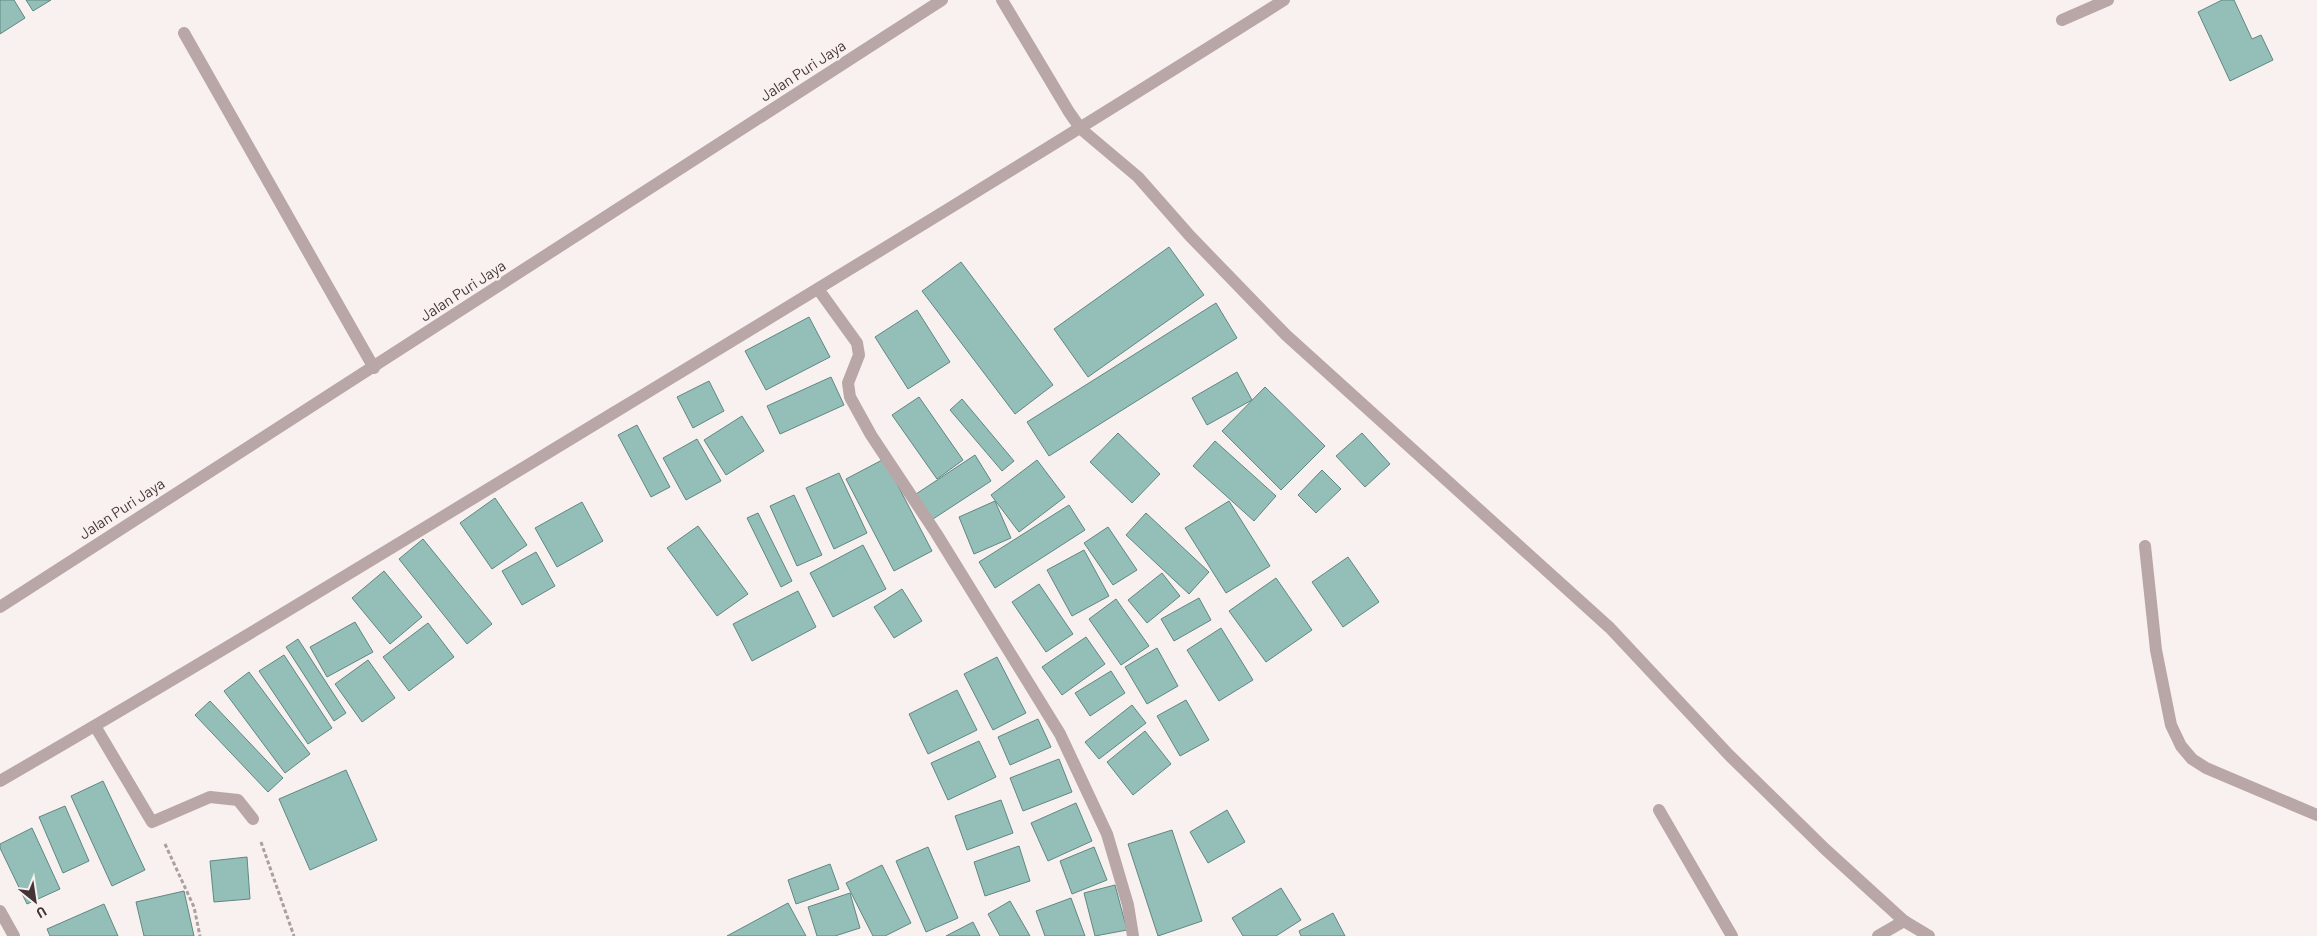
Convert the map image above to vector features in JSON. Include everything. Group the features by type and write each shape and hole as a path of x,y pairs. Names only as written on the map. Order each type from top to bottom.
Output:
{"street":[{"name":"Jalan Puri Jaya","path":"0,607 374,368 942,0"},
{"path":"0,781 818,289 1081,128 1284,0"},
{"path":"2062,20 2108,0"},
{"path":"1004,3 1069,112 1081,128 1138,177 1190,236 1286,335 1610,628 1729,756 1825,849 1904,921 1929,936"},
{"path":"184,33 374,368"},
{"path":"818,289 857,343 859,355 848,383 850,397 866,428 941,540 1060,734 1107,834 1128,905 1133,936"},
{"path":"2144,546 2156,650 2171,725 2181,746 2192,759 2206,768 2317,814"},
{"path":"94,726 152,822 210,797 238,800 253,819"},
{"path":"1659,810 1732,936"},
{"path":"0,911 14,936"},
{"path":"1878,936 1904,921"}],"path":[{"path":"253,819 294,936"},
{"path":"152,822 169,850 194,907 200,936"}],"building":[{"path":"0,0 14,0 25,18 0,34"},
{"path":"26,0 51,0 33,11"},
{"path":"2222,0 2234,0 2252,39 2261,35 2273,60 2230,81 2198,12"},
{"path":"1169,247 1204,295 1088,377 1054,329"},
{"path":"961,262 1053,385 1015,414 922,291"},
{"path":"1216,303 1237,338 1049,456 1027,422"},
{"path":"917,310 950,362 908,389 875,337"},
{"path":"809,317 830,357 766,390 745,351"},
{"path":"1237,372 1252,400 1207,425 1192,398"},
{"path":"831,377 844,405 780,434 767,406"},
{"path":"709,381 724,411 693,428 677,397"},
{"path":"1265,387 1325,446 1281,490 1222,431"},
{"path":"919,397 963,460 937,479 892,415"},
{"path":"962,399 1014,461 1002,471 950,410"},
{"path":"742,416 764,451 726,475 704,440"},
{"path":"637,425 670,487 651,497 618,435"},
{"path":"1118,433 1160,474 1132,503 1090,462"},
{"path":"1362,433 1390,464 1365,487 1336,456"},
{"path":"697,439 721,481 686,500 663,458"},
{"path":"1215,441 1276,496 1254,521 1193,466"},
{"path":"975,455 991,481 930,521 913,496"},
{"path":"884,459 932,551 894,571 846,479"},
{"path":"1037,460 1065,497 1019,532 991,495"},
{"path":"1322,470 1341,489 1316,513 1298,495"},
{"path":"839,473 867,533 834,549 806,488"},
{"path":"794,495 822,555 797,566 770,506"},
{"path":"495,498 527,545 492,569 460,523"},
{"path":"995,501 1011,538 974,554 959,517"},
{"path":"1229,501 1270,566 1226,593 1185,528"},
{"path":"582,502 603,541 557,567 535,528"},
{"path":"1069,505 1085,530 995,588 979,562"},
{"path":"758,513 792,581 781,587 747,518"},
{"path":"1146,513 1209,572 1189,594 1126,535"},
{"path":"698,526 748,594 717,616 667,548"},
{"path":"1108,527 1137,570 1113,585 1084,543"},
{"path":"423,539 492,624 467,644 399,559"},
{"path":"863,545 886,589 833,617 810,573"},
{"path":"1084,550 1109,596 1072,616 1047,570"},
{"path":"536,552 555,586 522,605 502,571"},
{"path":"1348,557 1379,602 1343,627 1312,582"},
{"path":"384,571 422,617 390,644 352,598"},
{"path":"1162,573 1180,596 1147,623 1128,600"},
{"path":"1276,578 1312,630 1266,662 1229,611"},
{"path":"1039,584 1073,634 1046,652 1012,602"},
{"path":"902,589 922,621 894,638 874,607"},
{"path":"798,591 816,627 752,661 733,624"},
{"path":"1199,598 1211,620 1174,641 1161,619"},
{"path":"1116,599 1149,646 1121,665 1089,619"},
{"path":"355,622 373,652 327,677 310,647"},
{"path":"428,623 454,657 409,691 383,657"},
{"path":"1221,628 1253,680 1219,701 1187,650"},
{"path":"1086,637 1105,664 1062,695 1042,667"},
{"path":"298,639 346,713 334,721 286,647"},
{"path":"1157,648 1178,686 1147,704 1125,667"},
{"path":"284,655 332,728 308,744 259,671"},
{"path":"997,657 1026,713 993,730 964,674"},
{"path":"368,660 395,698 362,722 335,684"},
{"path":"1111,671 1125,693 1090,716 1075,693"},
{"path":"249,672 310,754 285,773 224,691"},
{"path":"957,690 977,730 928,754 909,714"},
{"path":"1186,700 1209,740 1180,756 1157,716"},
{"path":"210,701 283,778 268,792 195,715"},
{"path":"1132,705 1146,723 1099,759 1085,742"},
{"path":"1038,719 1051,747 1010,765 998,737"},
{"path":"1145,731 1171,764 1133,795 1107,762"},
{"path":"979,741 996,777 948,800 931,763"},
{"path":"1059,759 1072,792 1023,811 1010,778"},
{"path":"346,770 377,840 310,870 279,799"},
{"path":"103,781 145,870 112,886 71,796"},
{"path":"1001,800 1013,833 967,850 955,816"},
{"path":"1076,803 1092,841 1048,861 1031,823"},
{"path":"65,806 89,861 63,873 39,817"},
{"path":"1227,810 1245,842 1208,863 1190,832"},
{"path":"32,828 60,889 27,904 0,848 0,844"},
{"path":"1172,830 1202,921 1158,936 1128,844"},
{"path":"1019,846 1030,881 985,896 974,862"},
{"path":"928,847 958,918 926,932 896,861"},
{"path":"1094,847 1107,880 1072,894 1060,861"},
{"path":"247,857 250,899 214,902 210,861"},
{"path":"830,864 839,889 796,904 788,880"},
{"path":"882,865 911,923 885,936 873,936 846,883"},
{"path":"1115,885 1127,930 1095,936 1084,893"},
{"path":"1281,888 1301,920 1276,936 1243,936 1232,918"},
{"path":"184,891 194,936 144,936 136,902"},
{"path":"850,893 860,928 835,936 817,936 808,907"},
{"path":"1071,898 1085,936 1045,936 1036,911"},
{"path":"1010,901 1030,936 1000,936 988,914"},
{"path":"788,903 806,936 727,936"},
{"path":"104,904 118,936 50,936 47,929"},
{"path":"1333,913 1345,936 1301,936 1299,931"},
{"path":"973,922 980,936 946,936"}]}
